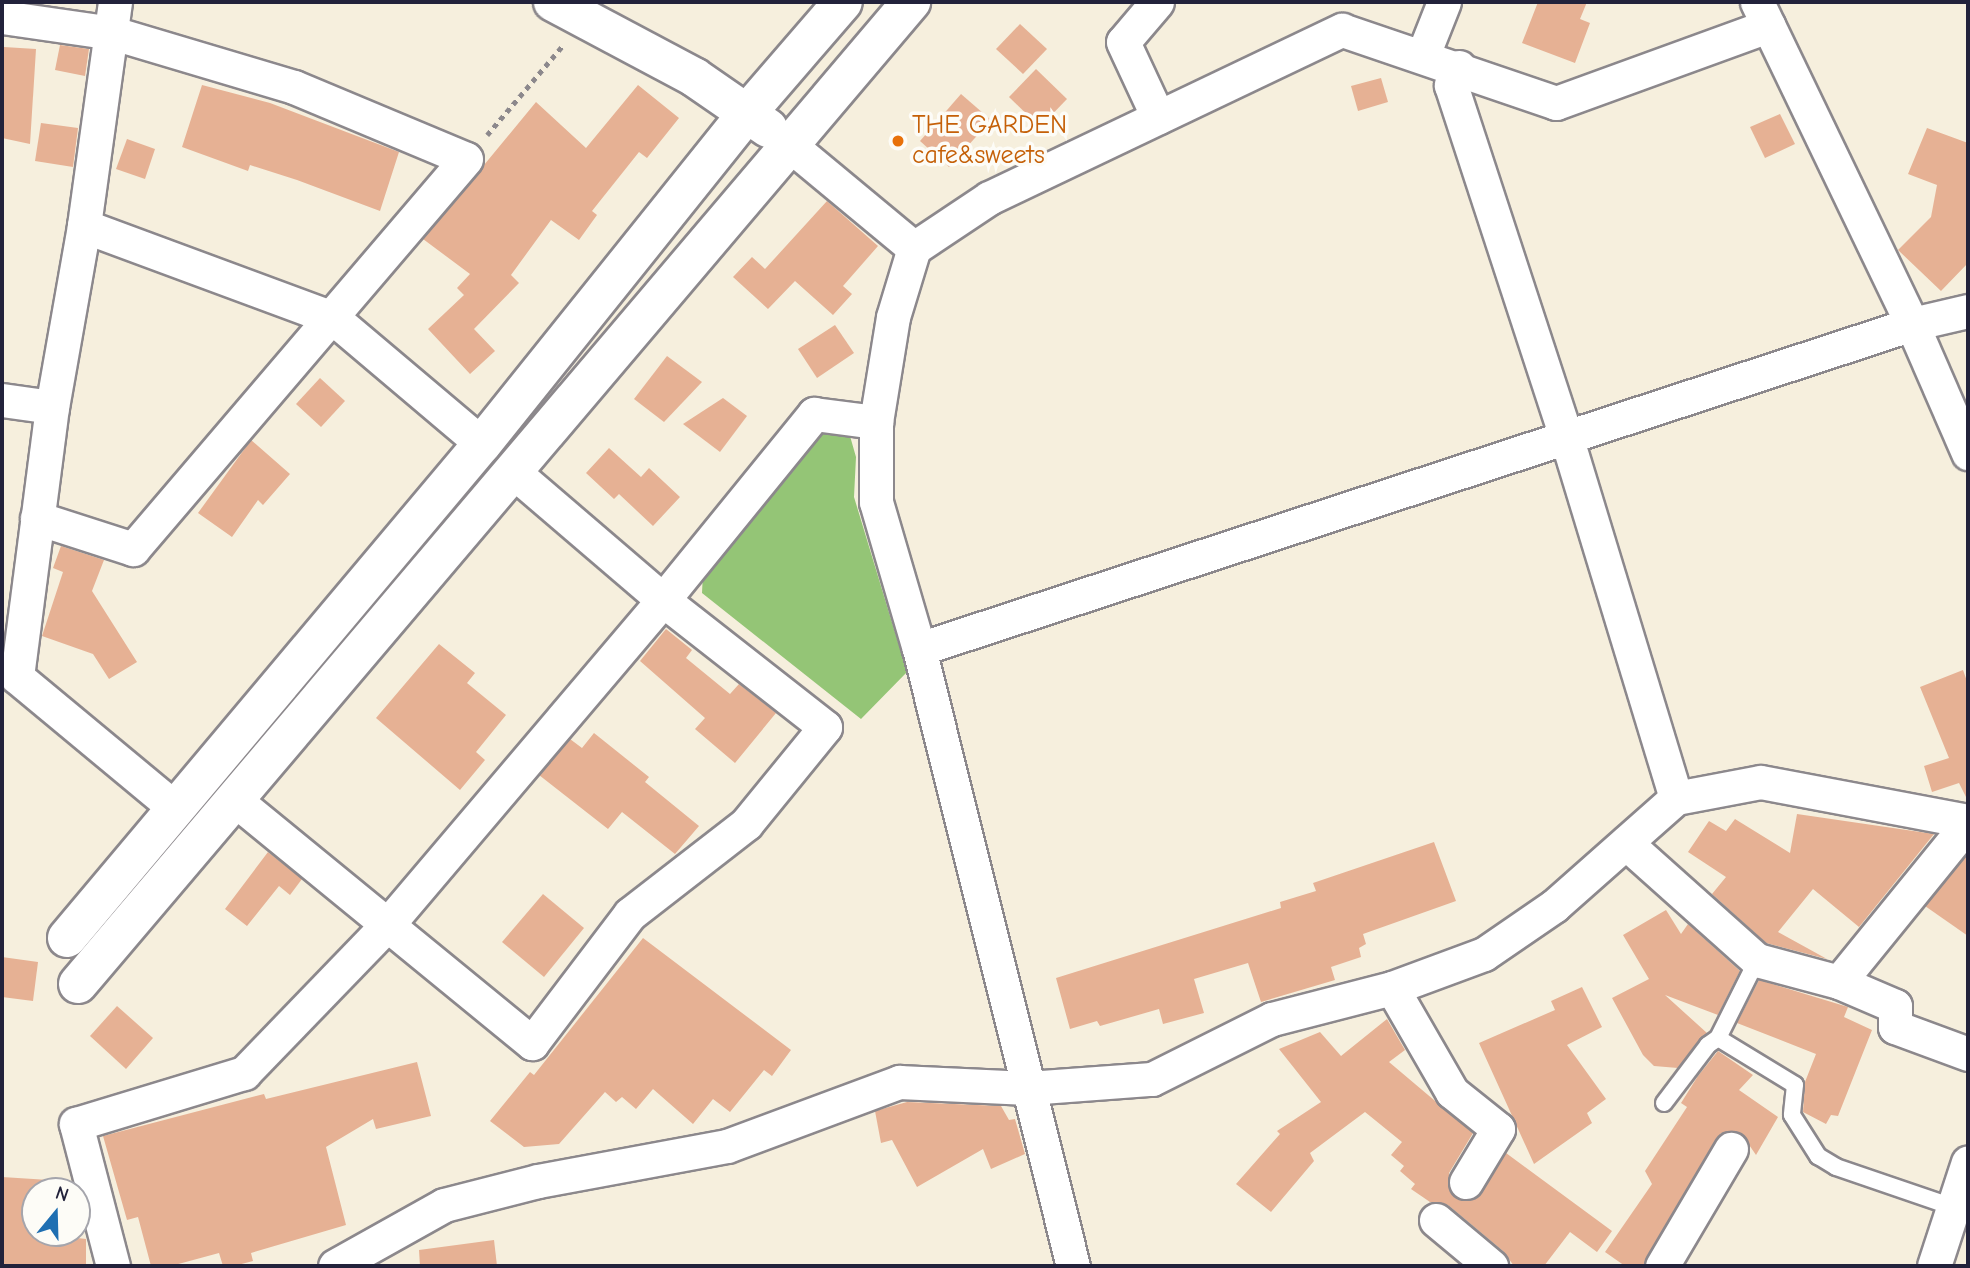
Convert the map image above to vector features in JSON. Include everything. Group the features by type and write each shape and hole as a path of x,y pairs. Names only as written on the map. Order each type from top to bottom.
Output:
{"street":[{"path":"67,938 482,444 748,112 843,2"},
{"path":"78,984 515,473 911,2"},
{"path":"1157,2 1123,42 1158,117"},
{"path":"1423,55 1444,2"},
{"path":"570,10 748,112 914,248"},
{"path":"1073,1266 919,649 876,502 876,422 893,317 914,248 989,198 1342,30 1459,67 1556,103 1763,14 1912,324 1968,453"},
{"path":"114,17 84,226 52,407 17,677 175,808"},
{"path":"2,18 114,17 294,87 466,159 333,318 133,549 37,518"},
{"path":"1459,67 1451,85 1566,436 1676,798"},
{"path":"84,226 333,318 482,444"},
{"path":"919,649 1912,324 1968,311"},
{"path":"2,400 52,407"},
{"path":"113,1266 76,1124 244,1073 389,923 663,600 814,414 876,422"},
{"path":"236,800 532,1043 630,914 747,824 825,727 663,600 515,473"},
{"path":"335,1266 444,1205 538,1181 727,1146 899,1082 1028,1088 1152,1079 1272,1019 1392,988 1484,954 1554,906 1676,798 1761,782 1968,822 1839,982"},
{"path":"1626,843 1757,960 1839,982 1895,1006 1895,1027 1968,1054"},
{"path":"1392,988 1452,1092 1498,1129 1466,1182"},
{"path":"1661,1266 1731,1149"},
{"path":"1934,1266 1968,1162"},
{"path":"1436,1220 1491,1266"}],"lane":[{"path":"1664,1103 1708,1045 1718,1038 1757,960"},
{"path":"1718,1038 1795,1086 1792,1115 1818,1156 1836,1167 1953,1207"}],"path":[{"path":"466,159 570,10"}],"green space":[{"path":"831,429 850,436 856,457 854,497 907,672 861,719 702,593 703,572 812,440"}],"building":[{"path":"1538,2 1587,2 1580,19 1590,23 1575,63 1522,43"},
{"path":"1020,24 1047,49 1023,74 996,49"},
{"path":"60,45 89,49 85,76 55,70"},
{"path":"4,47 36,49 30,144 2,138"},
{"path":"1036,69 1067,99 1040,127 1009,97"},
{"path":"1381,78 1388,102 1358,111 1351,86"},
{"path":"202,85 270,103 399,152 380,211 297,180 250,165 248,171 182,147"},
{"path":"638,85 679,118 647,158 639,152 592,211 597,215 579,240 551,220 511,275 519,283 474,329 495,351 470,374 428,329 464,295 457,288 470,274 423,239 536,102 586,148"},
{"path":"961,94 991,120 949,167 920,141"},
{"path":"1780,114 1795,144 1765,158 1750,127"},
{"path":"41,123 78,128 73,167 35,161"},
{"path":"1927,128 1968,143 1968,263 1941,291 1898,250 1931,217 1937,185 1908,174"},
{"path":"127,139 155,149 145,179 116,169"},
{"path":"827,201 878,246 843,286 852,294 833,315 795,281 768,309 733,277 752,257 765,269"},
{"path":"835,325 854,353 817,378 798,349"},
{"path":"667,356 702,382 664,422 634,399"},
{"path":"320,378 345,401 321,427 296,404"},
{"path":"723,398 747,416 720,452 683,424"},
{"path":"251,440 290,474 263,505 258,500 232,537 198,513"},
{"path":"609,448 641,477 649,468 680,497 653,526 619,494 614,499 586,473"},
{"path":"61,546 104,560 92,591 137,662 109,679 93,654 42,636 63,572 53,568"},
{"path":"666,629 692,650 686,658 730,694 739,684 776,713 735,763 695,729 705,718 640,661"},
{"path":"439,644 475,673 467,683 506,715 476,752 485,760 460,790 376,718"},
{"path":"1963,670 1968,684 1968,801 1959,783 1932,792 1924,766 1949,758 1920,687"},
{"path":"594,733 649,777 645,782 699,826 675,854 622,812 608,829 539,775 570,739 582,748"},
{"path":"1797,814 1934,834 1859,927 1813,889 1778,932 1827,959 1766,943 1712,894 1726,877 1688,852 1709,821 1726,831 1735,819 1790,853"},
{"path":"1434,842 1456,901 1363,934 1366,944 1359,948 1361,957 1331,967 1335,980 1261,1002 1248,963 1194,979 1204,1013 1163,1024 1159,1009 1100,1026 1097,1021 1070,1029 1056,978 1281,908 1280,902 1316,891 1313,883"},
{"path":"268,852 302,879 290,895 279,886 247,926 225,909"},
{"path":"1968,853 1968,936 1925,906"},
{"path":"543,894 584,928 544,977 502,942"},
{"path":"1666,910 1681,934 1688,924 1740,971 1718,1015 1665,995 1707,1033 1678,1068 1654,1066 1643,1055 1612,998 1649,979 1623,935"},
{"path":"643,938 791,1050 772,1076 764,1070 730,1112 713,1099 693,1124 653,1089 636,1109 622,1097 616,1102 605,1092 559,1144 524,1147 490,1121 530,1072 534,1075"},
{"path":"2,957 38,962 33,1001 2,997"},
{"path":"1759,980 1848,1007 1844,1017 1872,1030 1838,1116 1831,1115 1826,1124 1803,1112 1805,1082 1816,1054 1737,1023"},
{"path":"1582,987 1602,1027 1567,1045 1606,1099 1587,1113 1592,1123 1534,1164 1479,1043 1555,1010 1551,1001"},
{"path":"117,1006 153,1038 126,1069 90,1036"},
{"path":"1387,1019 1405,1050 1389,1062 1473,1133 1449,1173 1450,1192 1465,1201 1476,1198 1506,1153 1612,1231 1597,1252 1570,1232 1544,1266 1514,1266 1503,1251 1448,1205 1430,1202 1411,1189 1415,1184 1400,1171 1404,1166 1391,1155 1402,1142 1365,1112 1310,1153 1314,1161 1271,1212 1236,1184 1280,1134 1277,1131 1321,1102 1279,1049 1320,1032 1341,1056"},
{"path":"1718,1051 1753,1075 1739,1090 1778,1117 1756,1155 1741,1133 1721,1133 1643,1266 1625,1266 1605,1252 1652,1184 1645,1171 1687,1107 1681,1103"},
{"path":"417,1062 431,1116 376,1129 373,1119 326,1147 346,1225 251,1253 253,1261 234,1266 223,1266 219,1253 171,1266 151,1266 138,1217 127,1220 103,1136 264,1094 266,1099"},
{"path":"907,1102 1001,1106 1009,1120 1015,1119 1025,1154 991,1169 983,1149 917,1187 892,1140 881,1143 875,1111"},
{"path":"2,1177 21,1178 21,1247 86,1247 86,1266 2,1266"},
{"path":"494,1240 497,1266 420,1266 419,1250"}],"place":[{"name":"THE GARDEN cafe&sweets","path":"898,141"}]}
